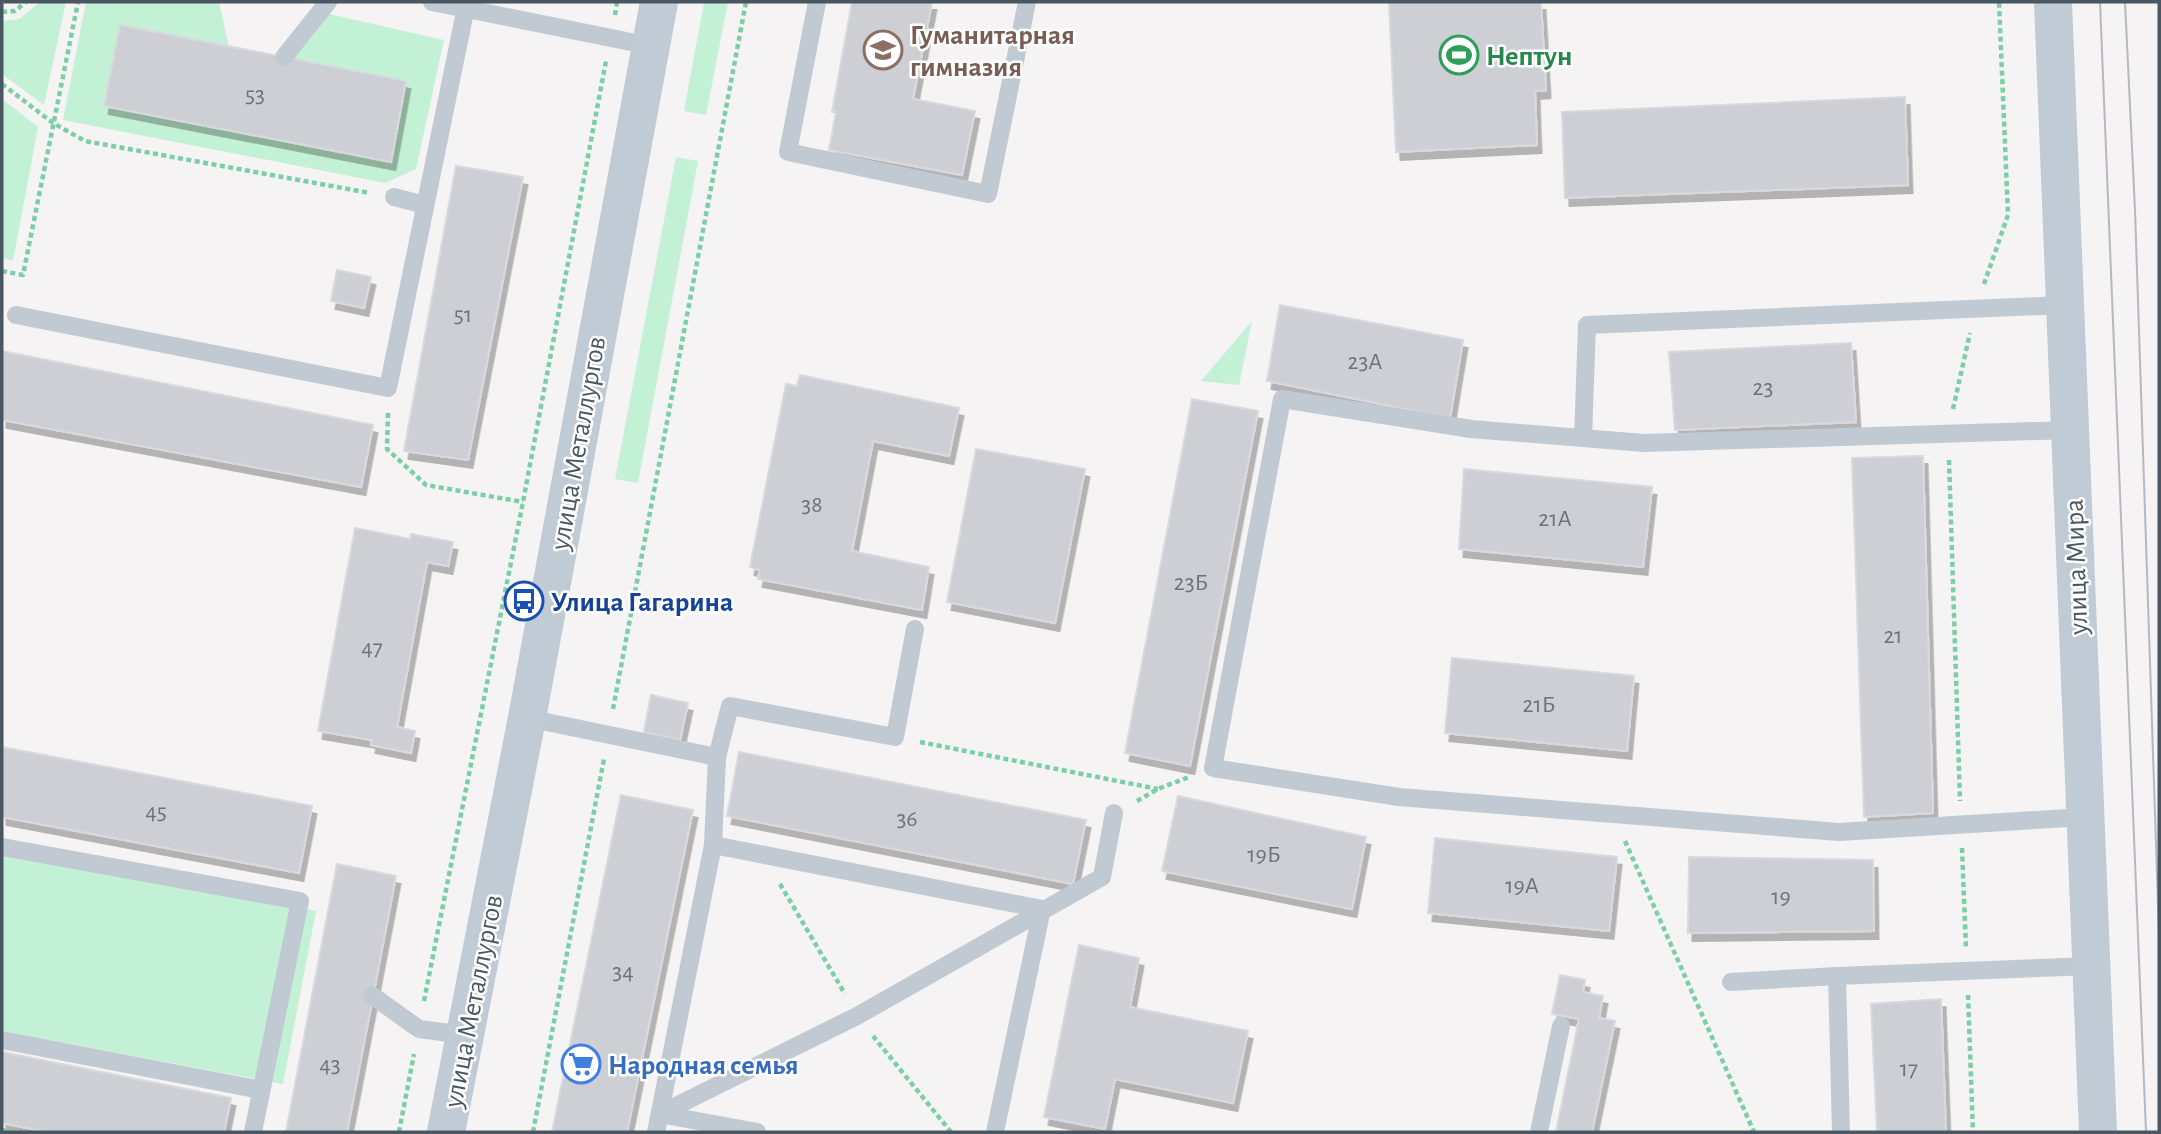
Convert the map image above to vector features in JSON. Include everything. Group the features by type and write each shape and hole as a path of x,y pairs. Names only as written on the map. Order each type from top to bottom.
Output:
{"street":[{"name":"улица Металлургов","path":"446,1132 527,718 659,2"},
{"name":"улица Мира","path":"2053,2 2098,1132"}],"lane":[{"path":"284,57 328,2"},
{"path":"432,2 466,5 651,46"},
{"path":"817,2 788,152 988,194 1027,2"},
{"path":"16,315 388,388 466,5"},
{"path":"394,197 425,205"},
{"path":"1583,438 1587,325 2065,305"},
{"path":"2070,430 1644,443 1472,429 1282,399 1213,768 1399,797 1839,832 2085,817"},
{"path":"656,1132 713,845 717,757 730,706 895,737 915,629"},
{"path":"527,718 717,757"},
{"path":"660,1114 857,1016 1102,877 1114,813"},
{"path":"713,845 1042,909"},
{"path":"2,847 300,901 253,1132"},
{"path":"995,1132 1042,909"},
{"path":"1731,982 2091,966"},
{"path":"1837,976 1842,1132"},
{"path":"373,996 419,1029 466,1035"},
{"path":"1539,1132 1560,1026"},
{"path":"2,1041 261,1090"},
{"path":"660,1114 757,1132"}],"path":[{"path":"2,12 15,11 26,2"},
{"path":"2,271 23,275 78,2"},
{"path":"399,1132 523,502 617,2"},
{"path":"533,1132 747,2"},
{"path":"1973,1132 1948,435 1975,309 2007,215 1999,2"},
{"path":"2,84 53,123 85,141 394,197"},
{"path":"388,388 387,449 426,485 523,502"},
{"path":"895,737 1158,789"},
{"path":"1114,813 1158,789 1213,768"},
{"path":"1613,814 1754,1132"},
{"path":"2,1130 15,1132"}],"green space":[{"path":"40,2 66,2 44,105 2,74 2,21 19,19"},
{"path":"86,2 219,2 229,47 120,25 104,106 390,162 406,81 284,57 320,12 444,40 416,169 385,183 63,120"},
{"path":"704,2 728,2 706,115 684,111"},
{"path":"2,99 38,127 13,261 2,258"},
{"path":"676,157 698,161 638,483 615,479"},
{"path":"1252,321 1239,385 1201,381"},
{"path":"2,854 316,911 283,1084 2,1031"}],"building":[{"name":"Гуманитарная гимназия","path":"852,2 932,2 913,99 975,111 962,175 829,150 836,112 832,112"},
{"path":"1389,2 1541,2 1546,90 1535,91 1537,145 1396,152"},
{"path":"120,25 406,81 391,162 104,106"},
{"path":"1905,97 1908,185 1565,198 1562,112"},
{"path":"456,166 523,177 468,460 404,451"},
{"path":"337,270 371,277 364,308 331,301"},
{"path":"1280,305 1463,340 1450,418 1267,381"},
{"path":"1851,343 1856,422 1675,430 1669,352"},
{"path":"2,351 373,425 361,487 2,420"},
{"path":"800,375 959,408 949,456 873,441 852,551 929,567 922,610 758,579 760,570 750,567 786,384 797,386"},
{"path":"1192,399 1258,411 1190,766 1125,753"},
{"path":"976,449 1085,469 1055,623 947,602"},
{"path":"1923,456 1933,813 1864,817 1852,458"},
{"path":"1464,469 1652,487 1643,567 1459,549"},
{"path":"355,528 410,539 411,534 453,542 448,566 427,562 397,727 415,731 411,753 371,745 372,740 318,731"},
{"path":"1452,658 1634,676 1627,751 1445,733"},
{"path":"651,695 688,703 680,740 644,732"},
{"path":"2,747 312,806 299,873 2,817"},
{"path":"739,752 1086,820 1073,884 727,816"},
{"path":"621,795 693,810 627,1132 552,1132"},
{"path":"1178,796 1366,837 1352,909 1162,871"},
{"path":"1435,838 1617,857 1609,931 1428,913"},
{"path":"1689,857 1873,860 1874,931 1688,933"},
{"path":"337,864 396,876 347,1132 286,1132"},
{"path":"1079,945 1139,958 1130,1007 1248,1031 1233,1103 1115,1079 1105,1129 1044,1117"},
{"path":"1560,975 1585,980 1583,992 1603,996 1599,1018 1615,1021 1592,1132 1556,1132 1579,1019 1552,1014"},
{"path":"1941,999 1946,1132 1877,1132 1871,1004"},
{"path":"2,1052 231,1098 224,1132 47,1132 2,1123"}],"tram line":[{"path":"2100,2 2146,1132"},
{"path":"2125,2 2135,210 2159,935"}],"place":[{"name":"Гуманитарная гимназия","path":"883,50"},
{"name":"Нептун","path":"1459,55"},
{"name":"Улица Гагарина","path":"524,601"},
{"name":"Народная семья","path":"581,1064"}]}
